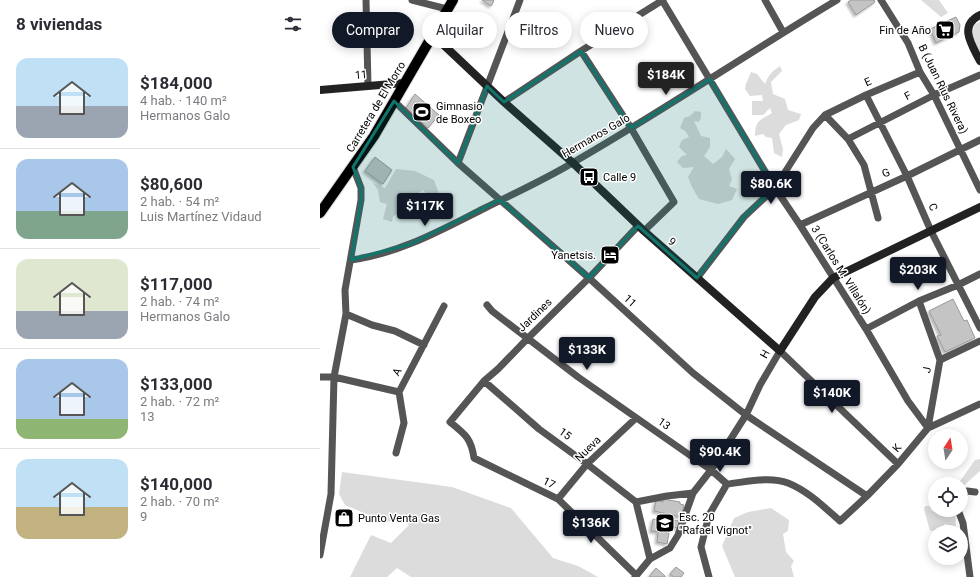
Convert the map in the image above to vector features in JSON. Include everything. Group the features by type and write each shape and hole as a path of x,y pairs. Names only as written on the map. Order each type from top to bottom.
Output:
{"main road":[{"name":"Carretera de El Morro","path":"446,5 453,0"},
{"name":"Carretera de El Morro","path":"320,213 323,203 353,167 374,136 424,48"}],"street":[{"path":"366,0 368,85"},
{"path":"412,0 446,5"},
{"path":"458,163 520,0"},
{"path":"504,102 662,0"},
{"name":"3 (Carlos M. Villalón)","path":"662,0 775,188 866,329 908,401 928,428"},
{"path":"765,0 783,32"},
{"name":"Hermanos Galo","path":"351,260 370,257 410,244 573,163 710,80 783,32 837,0"},
{"name":"B (Juan Rius Rivera)","path":"881,0 908,43 920,72 934,96 980,190"},
{"path":"980,15 970,23 967,33 980,61"},
{"name":"9","path":"447,48 504,102 573,163 641,229 780,350 898,464"},
{"path":"581,51 631,128"},
{"name":"E","path":"825,115 866,95 920,72"},
{"name":"F","path":"848,139 980,75"},
{"name":"11","path":"320,90 404,83"},
{"name":"C","path":"866,95 907,176 931,231 980,328"},
{"name":"11","path":"394,101 458,163 589,278 693,373 746,415 867,496"},
{"path":"697,278 744,218 775,188 813,128 825,115 848,139 864,165 878,218"},
{"name":"Jardines","path":"450,422 484,382 498,370 589,278 641,229 674,202 631,128"},
{"name":"G","path":"800,225 907,176 980,140"},
{"path":"320,555 331,494 334,377 346,314 345,290 362,200 361,188 353,167"},
{"name":"H","path":"635,576 650,559 670,548 674,542 694,493 711,470 746,415 780,350 815,297 833,278 980,207"},
{"path":"866,329 919,301 980,274"},
{"path":"919,301 940,360"},
{"name":"13","path":"487,305 492,311 578,377 711,470 727,484"},
{"name":"A","path":"396,453 404,423 399,392 444,306"},
{"path":"346,314 372,325 395,332 424,345"},
{"name":"J","path":"928,428 940,360 980,341"},
{"path":"320,376 334,377 399,392"},
{"name":"15","path":"484,382 540,429 636,502"},
{"name":"K","path":"727,484 770,480 787,483 810,496 840,521 898,464 928,428 980,404"},
{"name":"Nueva","path":"558,499 587,464 636,418"},
{"name":"17","path":"450,422 465,434 472,445 474,458 558,499 635,576"},
{"path":"710,577 701,547 708,515 727,484"},
{"path":"968,491 975,492"},
{"path":"650,559 636,502 694,493"},
{"path":"961,517 963,523 970,577"}],"highlighted area":[{"path":"581,51 631,128 710,79 775,188 744,217 697,278 638,226 589,278 500,200 411,244 351,260 361,200 361,188 353,167 394,101 458,163 487,86 504,102"}],"shaded area":[{"path":"921,0 939,0 948,13 941,17"},
{"path":"980,22 980,57 972,33 975,24"},
{"path":"780,66 782,71 771,82 773,94 785,99 788,110 801,114 799,120 786,125 779,134 783,149 782,157 774,153 772,138 766,137 763,134 755,136 757,124 764,117 772,113 770,108 763,115 752,115 752,101 763,101 762,95 750,96 745,89 751,72 757,74 765,84 771,74"},
{"path":"695,111 701,112 699,122 694,121 701,136 710,138 710,147 704,156 713,164 722,157 726,149 735,159 729,169 732,179 729,186 737,189 732,200 718,204 699,199 688,177 694,167 683,168 677,162 682,156 687,155 679,147 682,140 689,137 685,131 680,128 684,118 690,116"},
{"path":"396,169 415,171 434,180 440,197 435,203 423,190 413,196 412,202 403,211 393,216 392,222 383,219 387,204 380,202 378,190 373,183 385,188"},
{"path":"980,459 980,471 968,482 968,477 963,477 975,460"},
{"path":"342,472 452,487 511,508 553,558 578,566 598,577 411,577 397,568 387,577 350,577 371,535 391,543 409,525 401,520 385,522 345,505 339,494"},
{"path":"925,506 928,506 928,517 955,517 956,525 928,525 924,509"},
{"path":"771,508 789,520 788,531 783,534 786,552 794,561 791,566 794,577 735,577 722,546 734,518 748,512"}],"building":[{"path":"482,0 493,0 494,1 491,6"},
{"path":"851,0 874,0 875,2 856,15 848,2"},
{"name":"Fin de Año","path":"956,17 960,25 959,32 936,43 930,29"},
{"name":"Gimnasio de Boxeo","path":"415,94 439,115 428,128 406,108"},
{"path":"375,157 392,170 383,184 365,171"},
{"path":"953,299 964,321 967,320 975,338 945,352 937,336 941,335 929,311"},
{"path":"663,499 680,502 680,504 684,505 681,517 654,511 656,500 663,502"},
{"name":"Punto Venta Gas","path":"349,514 349,522 340,522 340,515"},
{"path":"653,519 663,521 661,532 669,533 667,544 657,542 658,532 651,531"},
{"path":"668,519 679,521 678,528 667,526"},
{"path":"676,567 684,573 681,577 674,577 670,574"},
{"path":"656,568 665,576 665,577 649,577"}],"place":[{"name":"Fin de Año","path":"945,30"},
{"name":"Gimnasio de Boxeo","path":"422,112"},
{"name":"Calle 9","path":"589,177"},
{"name":"Yanetsis.","path":"610,255"},
{"name":"Punto Venta Gas","path":"344,518"},
{"name":"Esc. 20 \"Rafael Vignot\"","path":"665,523"}]}
